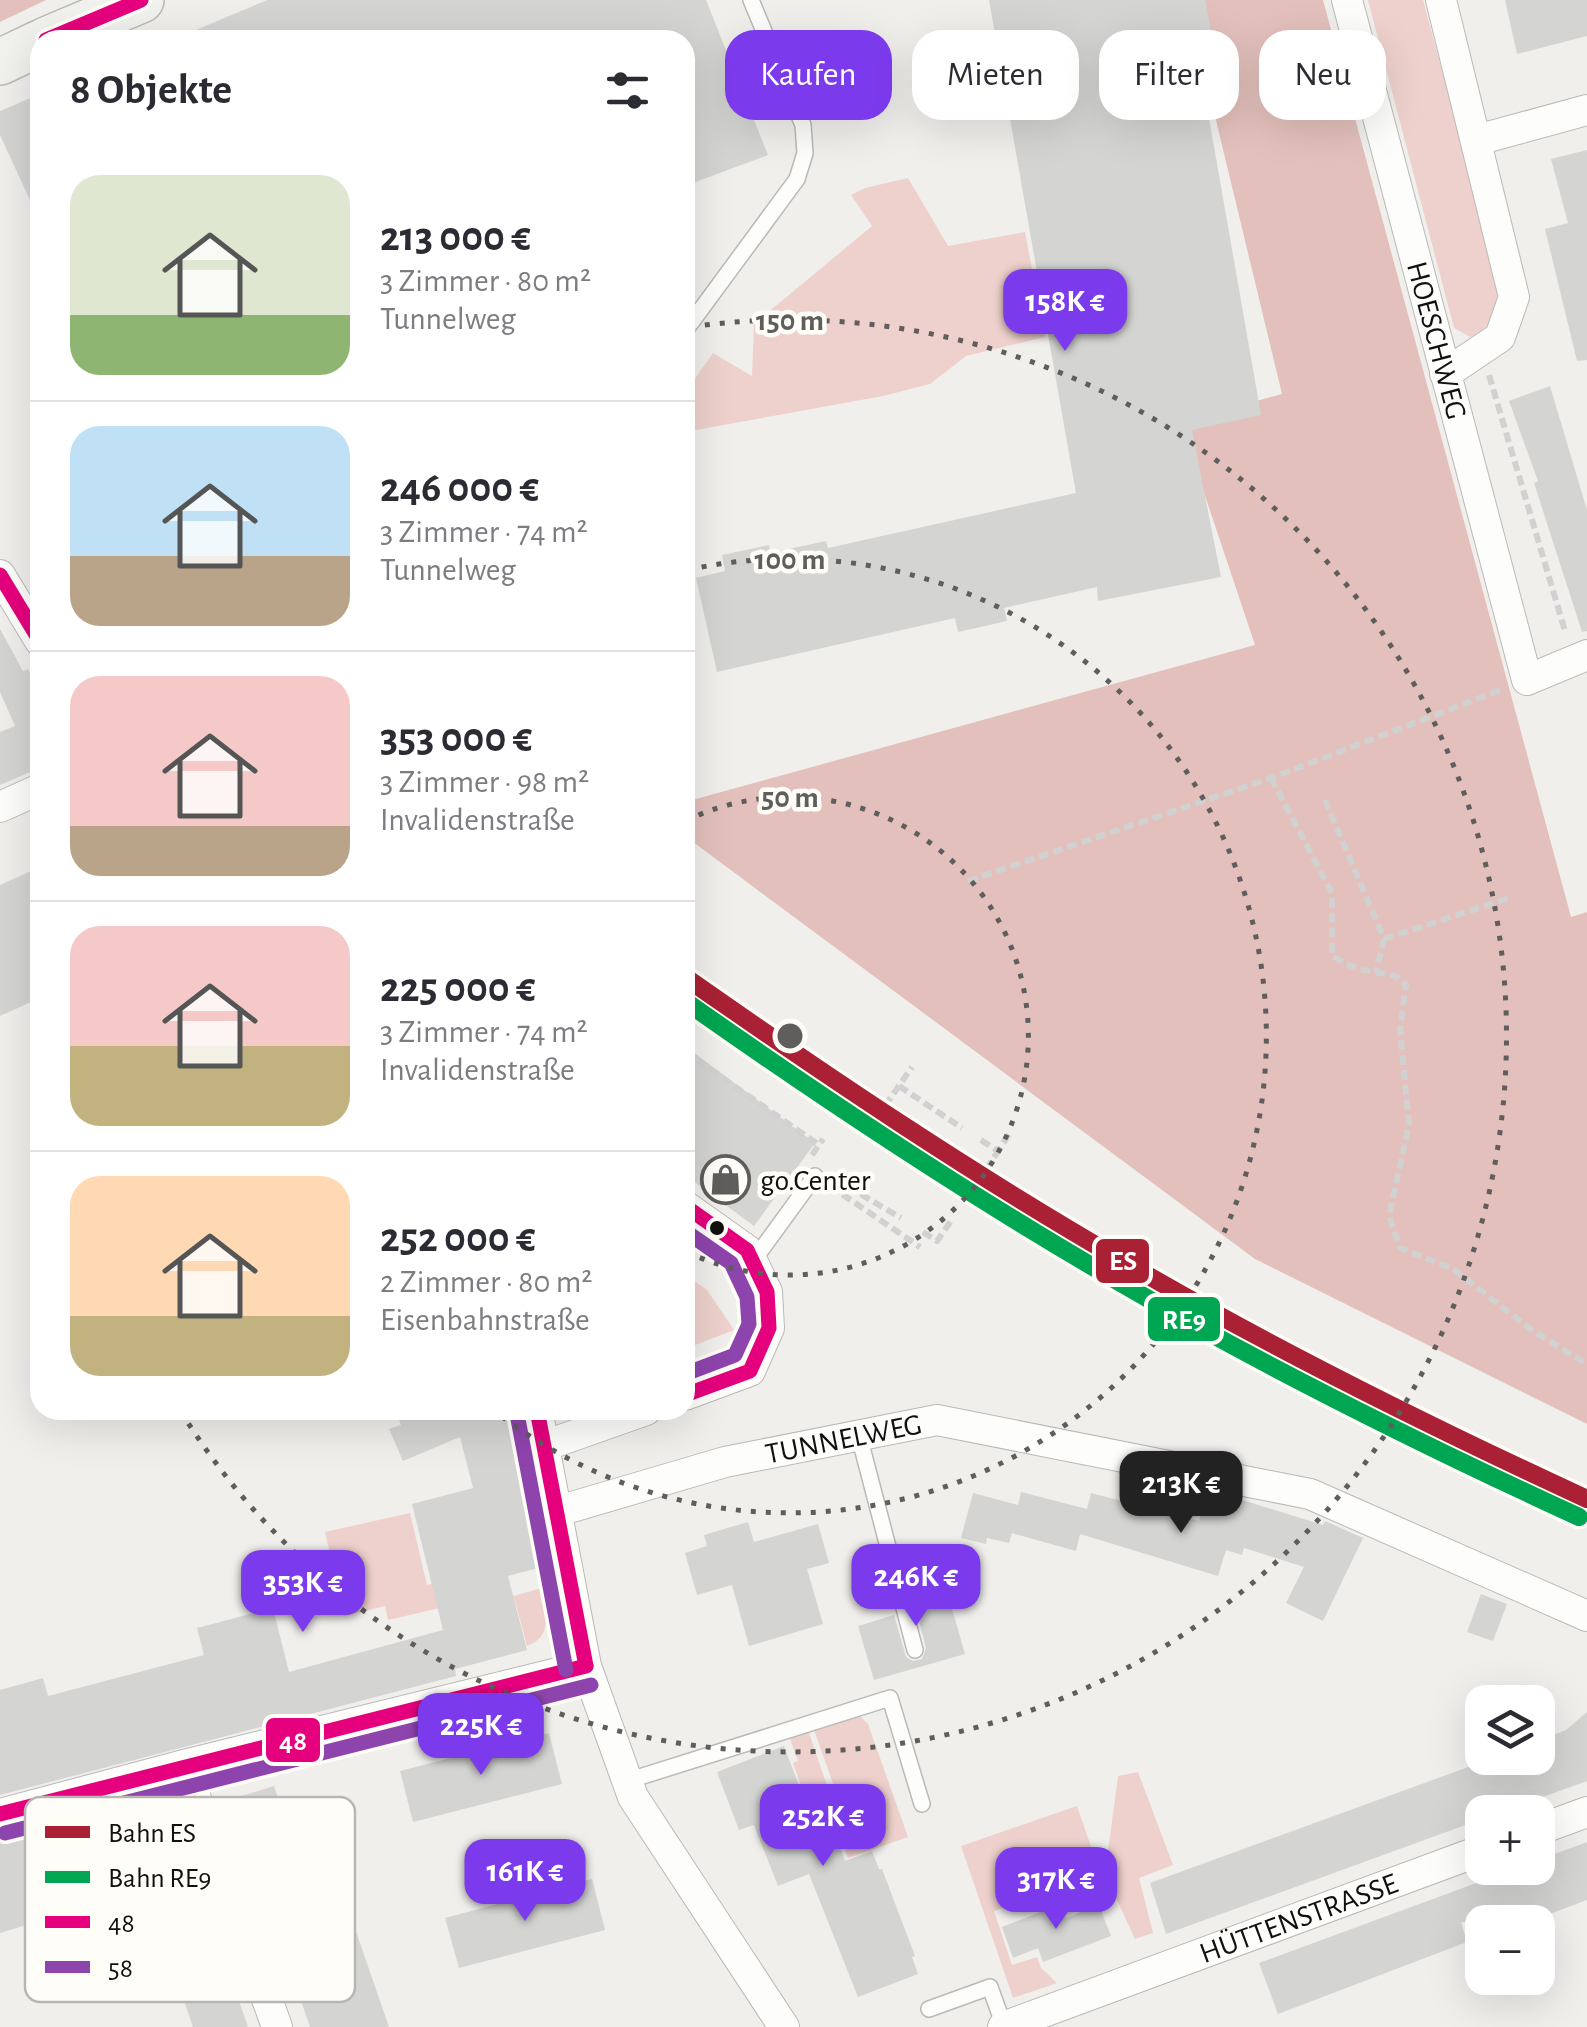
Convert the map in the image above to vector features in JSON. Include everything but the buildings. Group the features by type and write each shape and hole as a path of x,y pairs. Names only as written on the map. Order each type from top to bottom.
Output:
{"main road":[{"path":"69,30 141,0"},
{"path":"0,62 30,47"}],"street":[{"name":"HOESCHWEG","path":"1346,0 1526,680"},
{"path":"1441,0 1514,297 1500,338 1444,374"},
{"path":"1477,140 1587,110"},
{"path":"0,574 30,625"},
{"path":"1526,680 1587,656"},
{"path":"0,807 30,794"},
{"path":"695,1213 746,1250 753,1261 766,1292 768,1328 750,1370 695,1391"},
{"path":"539,1420 586,1666 633,1797 784,2027"},
{"path":"544,1446 618,1420"},
{"name":"TUNNELWEG","path":"556,1512 725,1462 937,1420 1310,1494 1587,1616"},
{"path":"64,1797 586,1666"},
{"path":"184,1765 195,1797"},
{"path":"0,1814 25,1807"},
{"path":"1555,1824 1587,1812"},
{"name":"HÜTTENSTRASSE","path":"1004,2027 1465,1856"},
{"path":"268,2002 277,2027"}],"lane":[{"path":"695,318 796,178 805,153 803,125 751,0"},
{"path":"753,1261 816,1176"},
{"path":"859,1436 915,1650"},
{"path":"627,1781 890,1698 922,1804"},
{"path":"929,2009 990,1986 1004,2027"}],"path":[{"path":"1493,383 1563,615"},
{"path":"968,881 1271,778 1526,680"},
{"path":"1271,778 1332,892 1332,956 1357,969 1396,976 1406,985 1400,1029 1409,1124 1389,1216 1400,1248 1454,1269 1532,1331 1587,1364"},
{"path":"1326,800 1384,939 1376,972"},
{"path":"1384,939 1509,898"},
{"path":"695,1059 819,1145 823,1139"},
{"path":"886,1106 912,1067"},
{"path":"899,1086 962,1128"},
{"path":"986,1170 1009,1134"},
{"path":"981,1140 998,1151"},
{"path":"816,1176 920,1247"},
{"path":"864,1194 901,1218"},
{"path":"923,1232 937,1241 951,1221"}],"shaded area":[{"path":"0,0 46,0 0,22"},
{"path":"1187,0 1323,0 1331,30 1259,30 1259,120 1355,120 1571,917 1587,912 1587,1424 1255,1259 695,843 695,799 1255,645 1180,421 1282,394 1216,120 1239,120 1239,30 1194,30"},
{"path":"1368,0 1423,0 1499,284 1489,322 1470,337 1454,328 1386,69 1386,30 1376,30"},
{"path":"908,178 948,246 1025,232 1045,337 966,356 930,384 695,430 695,379 713,353 752,376 754,324 872,226 851,195"},
{"path":"695,1281 707,1290 734,1330 695,1345"},
{"path":"410,1513 427,1585 460,1578 466,1602 388,1620 385,1606 344,1616 325,1532"},
{"path":"542,1588 544,1630 527,1646 515,1601 511,1602 510,1597"},
{"path":"860,1716 868,1724 908,1837 848,1858 827,1796 836,1792 814,1730"},
{"path":"808,1730 827,1786 804,1794 789,1736"},
{"path":"1138,1772 1173,1865 1139,1878 1153,1933 1135,1939 1105,1874 1118,1776"},
{"path":"1077,1806 1106,1890 1078,1900 1064,1861 1050,1866 1058,1889 994,1911 1012,1965 1037,1957 1041,1968 1057,1983 1013,1998 961,1846"}],"rail line":[{"name":"ES","path":"695,984 901,1124 1123,1261 1352,1386 1587,1499"},
{"name":"RE9","path":"695,1008 896,1144 1112,1278 1342,1403 1579,1517"}],"transit line":[{"name":"48","path":"70,30 141,0"},
{"name":"48","path":"0,575 30,624"},
{"name":"48","path":"695,1213 747,1250 767,1292 769,1328 750,1371 695,1391"},
{"name":"58","path":"695,1238 731,1263 747,1297 749,1324 735,1355 695,1370"},
{"name":"58","path":"518,1420 566,1670"},
{"name":"48","path":"539,1420 586,1666"},
{"name":"48","path":"67,1797 586,1666"},
{"name":"58","path":"148,1797 591,1685"},
{"name":"48","path":"0,1814 25,1808"},
{"name":"58","path":"5,1833 25,1828"}],"place":[{"name":"go.Center","path":"725,1180"}]}
